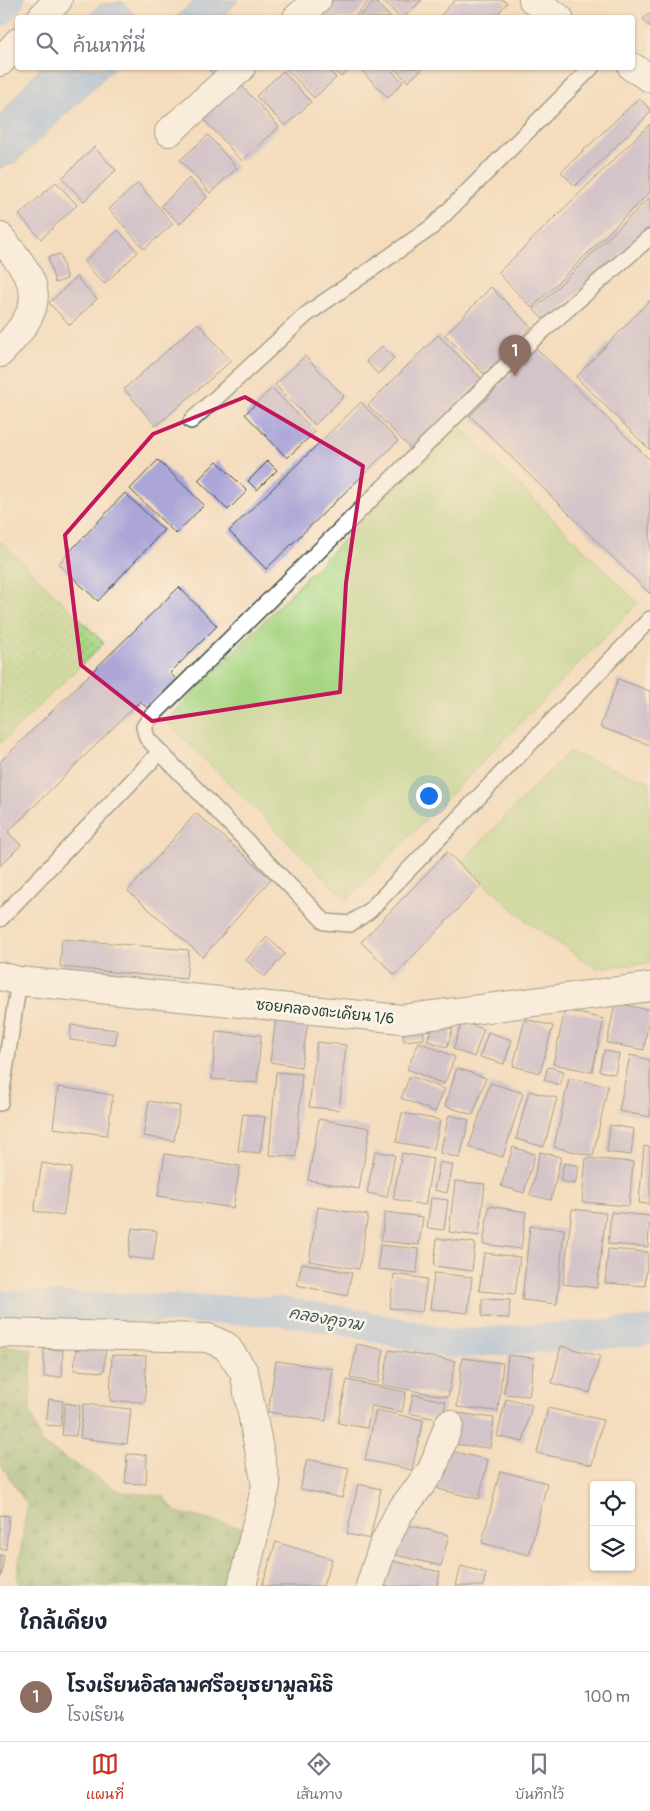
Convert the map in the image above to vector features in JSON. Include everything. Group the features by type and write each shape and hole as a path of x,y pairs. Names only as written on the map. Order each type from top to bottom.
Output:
{"street":[{"path":"44,15 58,0"},
{"path":"300,15 317,0"},
{"path":"533,0 555,15"},
{"path":"0,62 15,45"},
{"path":"635,69 650,78"},
{"path":"169,132 240,70"},
{"path":"0,237 32,280 35,297 28,316 0,353"},
{"name":"ซอยคลองตะเคียน 1/6","path":"10,979 402,1019 650,987"},
{"path":"0,1332 208,1338 226,1346 244,1372 266,1485 242,1586"},
{"path":"370,1586 383,1546 399,1513 432,1470 449,1424"}],"lane":[{"path":"191,421 307,314 432,227 589,70"},
{"path":"650,237 529,343 149,718 144,727 147,738 325,922 350,924 369,911 650,619"},
{"path":"0,919 160,752"},
{"path":"0,1103 10,979"}],"highlighted area":[{"path":"245,397 363,466 346,583 340,692 152,721 81,665 65,535 153,434"}],"green space":[{"path":"457,424 638,603 347,900 166,721"},
{"path":"0,541 104,643 0,744"},
{"path":"568,752 650,782 650,963 596,968 525,920 462,861"},
{"path":"0,1345 32,1349 30,1410 41,1443 119,1491 163,1496 176,1512 243,1528 231,1586 20,1586 17,1576 27,1505 0,1463"}],"water":[{"path":"195,0 239,0 223,15 179,15"},
{"path":"123,2 134,15 90,15 100,5"},
{"path":"37,70 112,70 15,163 0,168 0,116"}],"building":[{"path":"326,0 370,0 356,15 318,15 315,11"},
{"path":"383,0 422,0 406,15 397,15"},
{"path":"455,0 503,0 507,3 497,15 441,15"},
{"path":"375,1 388,15 361,15"},
{"path":"650,13 650,27 643,19"},
{"path":"209,70 225,70 217,78"},
{"path":"288,70 329,70 336,78 314,98"},
{"path":"334,70 349,70 341,77"},
{"path":"361,70 391,70 403,82 388,98"},
{"path":"396,70 421,70 408,82"},
{"path":"283,71 311,102 285,126 256,96"},
{"path":"234,77 279,127 242,161 197,112"},
{"path":"639,98 650,109 650,113 575,186 561,172"},
{"path":"650,124 650,192 532,308 498,273"},
{"path":"208,135 237,168 210,193 180,160"},
{"path":"94,147 116,170 84,201 62,178"},
{"path":"189,178 207,197 180,224 161,206"},
{"path":"56,182 77,205 41,239 19,215"},
{"path":"138,183 173,224 144,249 109,209"},
{"path":"650,197 650,228 546,322 534,310"},
{"path":"118,230 138,252 104,284 84,262"},
{"path":"60,254 67,279 55,283 48,257"},
{"path":"76,277 97,299 70,325 49,303"},
{"path":"491,287 531,327 484,374 445,335"},
{"path":"650,300 650,450 576,377"},
{"path":"198,323 231,361 156,426 124,389"},
{"path":"438,335 482,379 411,449 368,405"},
{"path":"382,346 394,358 378,374 366,361"},
{"path":"536,348 650,460 650,594 470,416"},
{"path":"305,356 344,396 315,425 275,385"},
{"path":"272,388 315,432 287,458 245,414"},
{"path":"361,402 398,441 266,569 229,531"},
{"path":"158,460 204,505 176,534 130,489"},
{"path":"217,461 247,491 228,510 198,480"},
{"path":"268,461 277,470 257,490 248,481"},
{"path":"125,493 164,530 98,601 58,564"},
{"path":"179,587 217,626 170,673 182,685 153,714 140,701 8,832 21,845 0,866 0,762"},
{"path":"618,679 650,691 650,745 600,727"},
{"path":"196,813 271,879 203,957 128,891"},
{"path":"447,852 481,885 395,975 361,942"},
{"path":"267,937 285,954 264,977 246,960"},
{"path":"62,939 189,950 186,979 60,967"},
{"path":"615,1003 650,1010 644,1050 607,1043"},
{"path":"565,1010 604,1019 592,1072 553,1064"},
{"path":"276,1017 308,1022 301,1067 270,1062"},
{"path":"525,1019 553,1026 540,1073 513,1066"},
{"path":"434,1022 453,1029 447,1047 427,1041"},
{"path":"462,1022 484,1029 474,1057 453,1049"},
{"path":"423,1024 424,1039 404,1041 403,1026"},
{"path":"71,1025 117,1030 115,1045 70,1040"},
{"path":"216,1031 261,1035 257,1083 212,1079"},
{"path":"488,1032 512,1040 504,1064 480,1057"},
{"path":"317,1042 346,1045 339,1110 309,1107"},
{"path":"419,1042 455,1057 444,1084 407,1069"},
{"path":"604,1050 619,1054 615,1074 599,1071"},
{"path":"630,1055 650,1060 650,1117 619,1111"},
{"path":"548,1067 564,1071 560,1085 544,1080"},
{"path":"457,1068 486,1078 473,1115 445,1106"},
{"path":"276,1072 302,1074 296,1157 269,1155"},
{"path":"410,1076 445,1089 435,1112 401,1098"},
{"path":"569,1078 608,1086 593,1156 554,1147"},
{"path":"490,1083 523,1093 503,1157 469,1147"},
{"path":"58,1087 113,1095 107,1135 53,1128"},
{"path":"529,1091 557,1098 544,1147 516,1139"},
{"path":"149,1101 180,1106 174,1141 143,1136"},
{"path":"402,1113 440,1120 434,1149 396,1142"},
{"path":"243,1114 265,1117 260,1153 238,1151"},
{"path":"449,1115 469,1120 460,1158 440,1153"},
{"path":"319,1119 370,1128 359,1189 308,1180"},
{"path":"610,1125 634,1129 631,1155 607,1152"},
{"path":"644,1146 650,1147 650,1204 639,1203"},
{"path":"513,1147 535,1154 524,1193 501,1186"},
{"path":"375,1151 395,1155 387,1197 367,1193"},
{"path":"540,1152 561,1157 551,1200 530,1195"},
{"path":"402,1153 433,1159 425,1205 393,1199"},
{"path":"165,1154 240,1166 233,1208 158,1196"},
{"path":"586,1158 633,1162 629,1206 582,1202"},
{"path":"440,1162 453,1165 447,1193 434,1190"},
{"path":"42,1163 72,1168 63,1216 34,1211"},
{"path":"564,1163 579,1166 575,1184 560,1181"},
{"path":"455,1181 485,1184 479,1236 449,1232"},
{"path":"431,1198 448,1200 444,1230 427,1228"},
{"path":"489,1206 526,1212 521,1249 483,1244"},
{"path":"318,1207 368,1215 359,1269 309,1261"},
{"path":"572,1209 606,1213 597,1288 563,1284"},
{"path":"385,1212 423,1217 419,1245 381,1241"},
{"path":"611,1212 650,1216 648,1247 608,1244"},
{"path":"530,1226 564,1229 557,1304 522,1300"},
{"path":"132,1228 157,1231 153,1260 128,1257"},
{"path":"437,1238 475,1243 472,1271 434,1266"},
{"path":"380,1245 419,1249 417,1273 378,1269"},
{"path":"608,1249 648,1252 645,1286 605,1283"},
{"path":"484,1253 520,1257 515,1294 479,1291"},
{"path":"302,1263 352,1273 347,1296 297,1285"},
{"path":"434,1273 472,1277 468,1313 430,1309"},
{"path":"394,1274 427,1279 422,1312 390,1308"},
{"path":"482,1299 510,1300 509,1318 482,1317"},
{"path":"77,1342 106,1344 104,1372 74,1370"},
{"path":"357,1344 384,1350 378,1383 350,1378"},
{"path":"561,1346 600,1356 590,1393 552,1383"},
{"path":"44,1349 63,1350 62,1377 44,1377"},
{"path":"389,1350 455,1361 448,1397 383,1385"},
{"path":"112,1355 146,1356 145,1402 110,1401"},
{"path":"508,1355 534,1358 529,1396 504,1394"},
{"path":"462,1358 503,1363 498,1411 457,1407"},
{"path":"276,1361 333,1369 326,1421 268,1412"},
{"path":"347,1380 406,1392 402,1412 371,1406 367,1428 338,1423"},
{"path":"413,1394 446,1402 442,1420 409,1413"},
{"path":"49,1399 63,1401 61,1426 46,1425"},
{"path":"506,1399 532,1405 523,1442 497,1436"},
{"path":"65,1403 80,1405 76,1436 62,1435"},
{"path":"83,1404 131,1409 127,1444 80,1438"},
{"path":"548,1408 603,1420 592,1465 537,1453"},
{"path":"376,1410 423,1420 412,1470 365,1460"},
{"path":"457,1413 494,1418 490,1448 453,1444"},
{"path":"448,1450 488,1460 479,1499 438,1489"},
{"path":"127,1454 147,1455 146,1484 125,1483"},
{"path":"307,1459 349,1468 342,1498 300,1489"},
{"path":"500,1471 547,1483 529,1555 482,1543"},
{"path":"358,1484 381,1489 370,1539 347,1534"},
{"path":"0,1515 9,1516 6,1549 0,1549"},
{"path":"400,1523 449,1535 441,1566 392,1554"},
{"path":"276,1542 332,1559 323,1586 262,1586"},
{"path":"0,1555 4,1556 1,1577 0,1577"},
{"path":"389,1560 440,1572 437,1586 383,1586"},
{"path":"461,1566 486,1573 483,1586 456,1586"}],"waterway":[{"path":"0,12 10,0"},
{"name":"คลองคูจาม","path":"0,1305 279,1311 355,1323 450,1344 650,1331"}],"place":[{"name":"โรงเรียนอิสลามศรีอยุธยามูลนิธิ","path":"515,376"}]}
